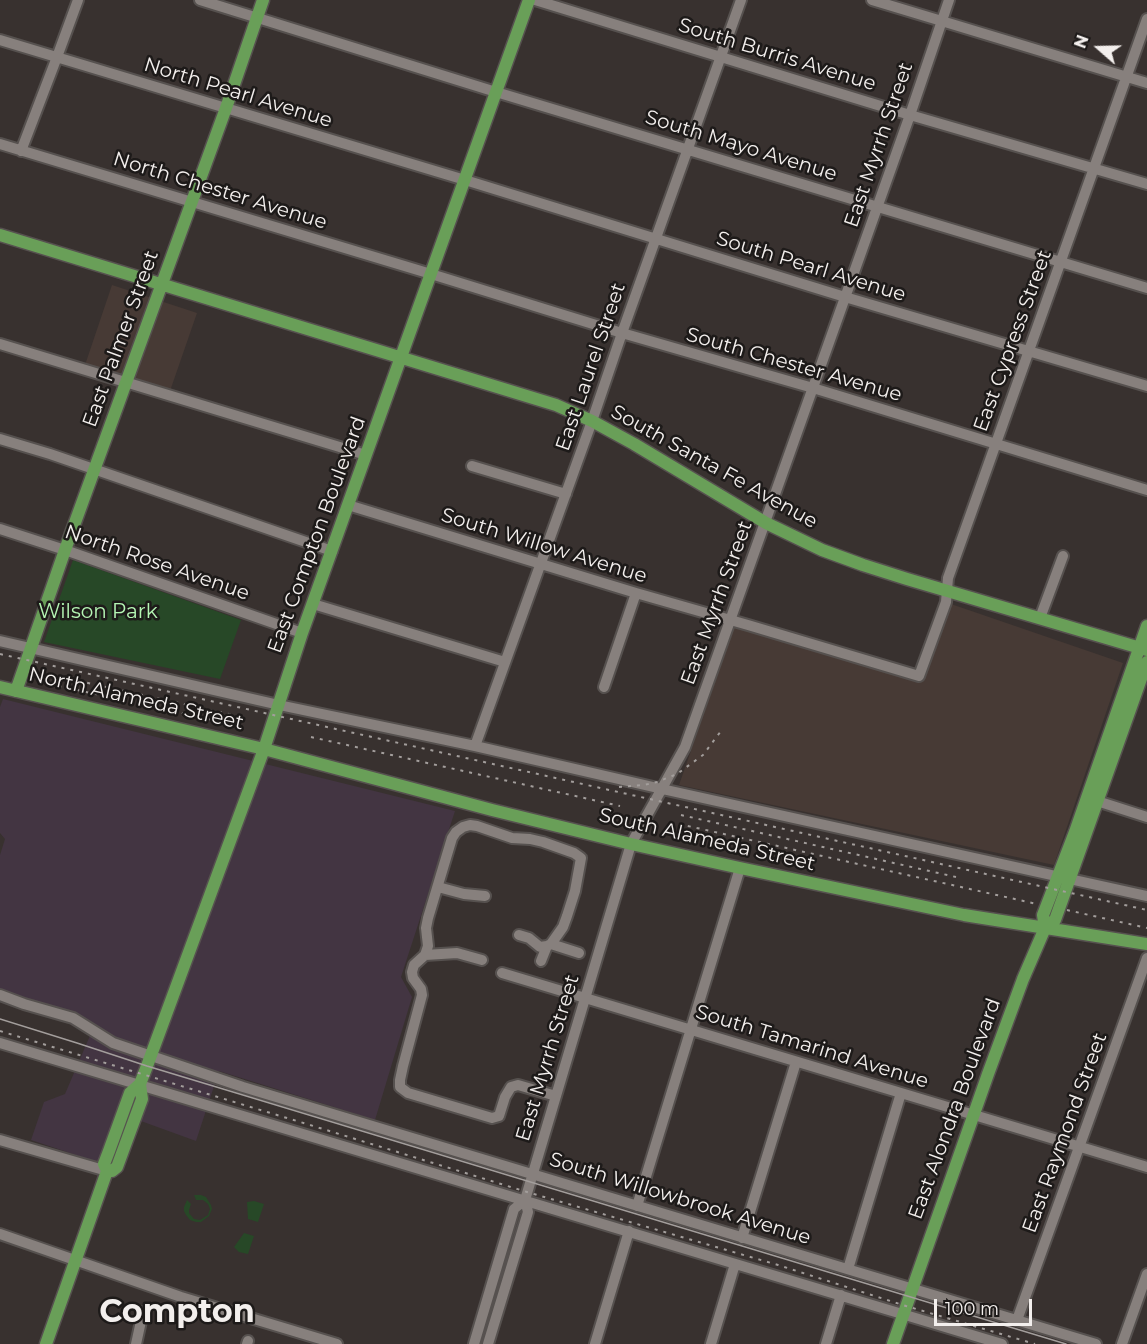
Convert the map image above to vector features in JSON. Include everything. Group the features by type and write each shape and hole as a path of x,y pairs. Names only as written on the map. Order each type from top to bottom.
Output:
{"main road":[{"name":"East Palmer Street","path":"16,691 263,0"},
{"name":"East Compton Boulevard","path":"46,1344 107,1171 112,1171 117,1167 142,1099 140,1084 264,749 302,633 529,0"},
{"name":"South Santa Fe Avenue","path":"0,235 556,405 592,421 766,523 822,550 947,591 1143,649"},
{"name":"East Alondra Boulevard","path":"893,1344 1023,979 1044,928 1054,920 1064,878 1143,649 1147,626"},
{"name":"East Alondra Boulevard","path":"1064,878 1097,801 1147,662"},
{"name":"North Alameda Street","path":"0,688 264,749"},
{"name":"South Alameda Street","path":"264,749 492,810 631,844 964,915 1147,944"}],"street":[{"path":"21,151 78,0"},
{"name":"South Mayo Avenue","path":"200,0 496,92 1147,288"},
{"name":"South Burris Avenue","path":"535,0 910,115 1147,184"},
{"name":"East Laurel Street","path":"475,746 741,0"},
{"path":"872,0 1147,83"},
{"name":"East Myrrh Street","path":"525,1200 631,844 685,747 949,0"},
{"name":"East Cypress Street","path":"919,676 946,602 948,578 1147,19"},
{"name":"North Pearl Avenue","path":"0,40 465,180"},
{"name":"North Chester Avenue","path":"0,144 430,274"},
{"name":"South Pearl Avenue","path":"465,180 845,297 1147,386"},
{"name":"South Chester Avenue","path":"430,274 1147,490"},
{"path":"0,344 366,455"},
{"path":"0,439 332,550"},
{"path":"472,466 566,494"},
{"name":"South Willow Avenue","path":"348,505 919,676"},
{"name":"North Rose Avenue","path":"0,530 65,550 302,633"},
{"path":"1040,618 1063,556"},
{"path":"604,687 636,593"},
{"path":"313,604 506,662"},
{"name":"North Alameda Street","path":"0,641 279,705"},
{"name":"South Alameda Street","path":"279,705 475,746 1147,896"},
{"path":"1097,801 1147,817"},
{"path":"541,961 549,945 563,927 575,891 581,858 574,853 536,840 512,838 486,828 470,825 463,827 452,837 426,928 428,946 425,954 414,965 412,972 422,995 403,1065 400,1087 408,1093 492,1118 499,1116 511,1087 518,1085 556,1096"},
{"path":"637,1206 740,868"},
{"path":"438,887 464,894 485,896"},
{"path":"519,935 529,938 540,947 549,945 579,953"},
{"path":"425,954 457,953 482,960"},
{"name":"East Raymond Street","path":"1017,1320 1147,957"},
{"name":"South Tamarind Avenue","path":"502,973 1147,1167"},
{"name":"South Willowbrook Avenue","path":"0,995 73,1018 113,1043 275,1097 531,1178 637,1206 1096,1344"},
{"path":"0,1042 735,1264 841,1295 905,1310 1002,1344"},
{"path":"742,1238 796,1062"},
{"path":"848,1269 901,1093"},
{"path":"0,1140 107,1171"},
{"path":"474,1344 514,1209 525,1200"},
{"path":"489,1344 528,1212 525,1200"},
{"path":"595,1344 629,1231"},
{"path":"0,1234 181,1296 337,1344"},
{"path":"711,1344 735,1264"},
{"path":"1122,1344 1147,1274"},
{"path":"826,1344 841,1295"},
{"path":"136,1344 143,1312"}],"shaded area":[{"path":"112,285 197,313 170,391 85,365"},
{"path":"951,604 1123,663 1054,865 679,785 735,625 925,674"},
{"path":"3,699 455,811 401,977 412,997 375,1120 219,1071 196,1141 116,1112 97,1162 31,1140 44,1102 65,1094 95,1024 0,990 0,855 5,839 0,833 0,707"}],"green space":[{"name":"Wilson Park","path":"73,560 241,620 220,679 44,642"},
{"path":"194,1195 206,1197 211,1205 209,1216 201,1222 190,1220 184,1211 187,1200 191,1204 189,1213 194,1219 200,1220 208,1215 210,1209 208,1204 203,1200 196,1200"},
{"path":"254,1201 264,1204 258,1222 248,1219 247,1202"},
{"path":"244,1233 254,1236 248,1254 239,1252 234,1247"}],"tram line":[{"path":"0,1019 147,1066 1066,1344"}],"railway":[{"path":"0,654 1147,910"},
{"path":"52,675 233,715"},
{"path":"50,684 231,724"},
{"path":"619,787 644,785 677,774 703,755 721,731"},
{"path":"311,737 620,806"},
{"path":"681,815 956,877"},
{"path":"679,824 1037,904"},
{"path":"1067,910 1147,928"},
{"path":"0,1031 1035,1344"}],"district":[{"name":"Compton","path":"177,1313"}]}
